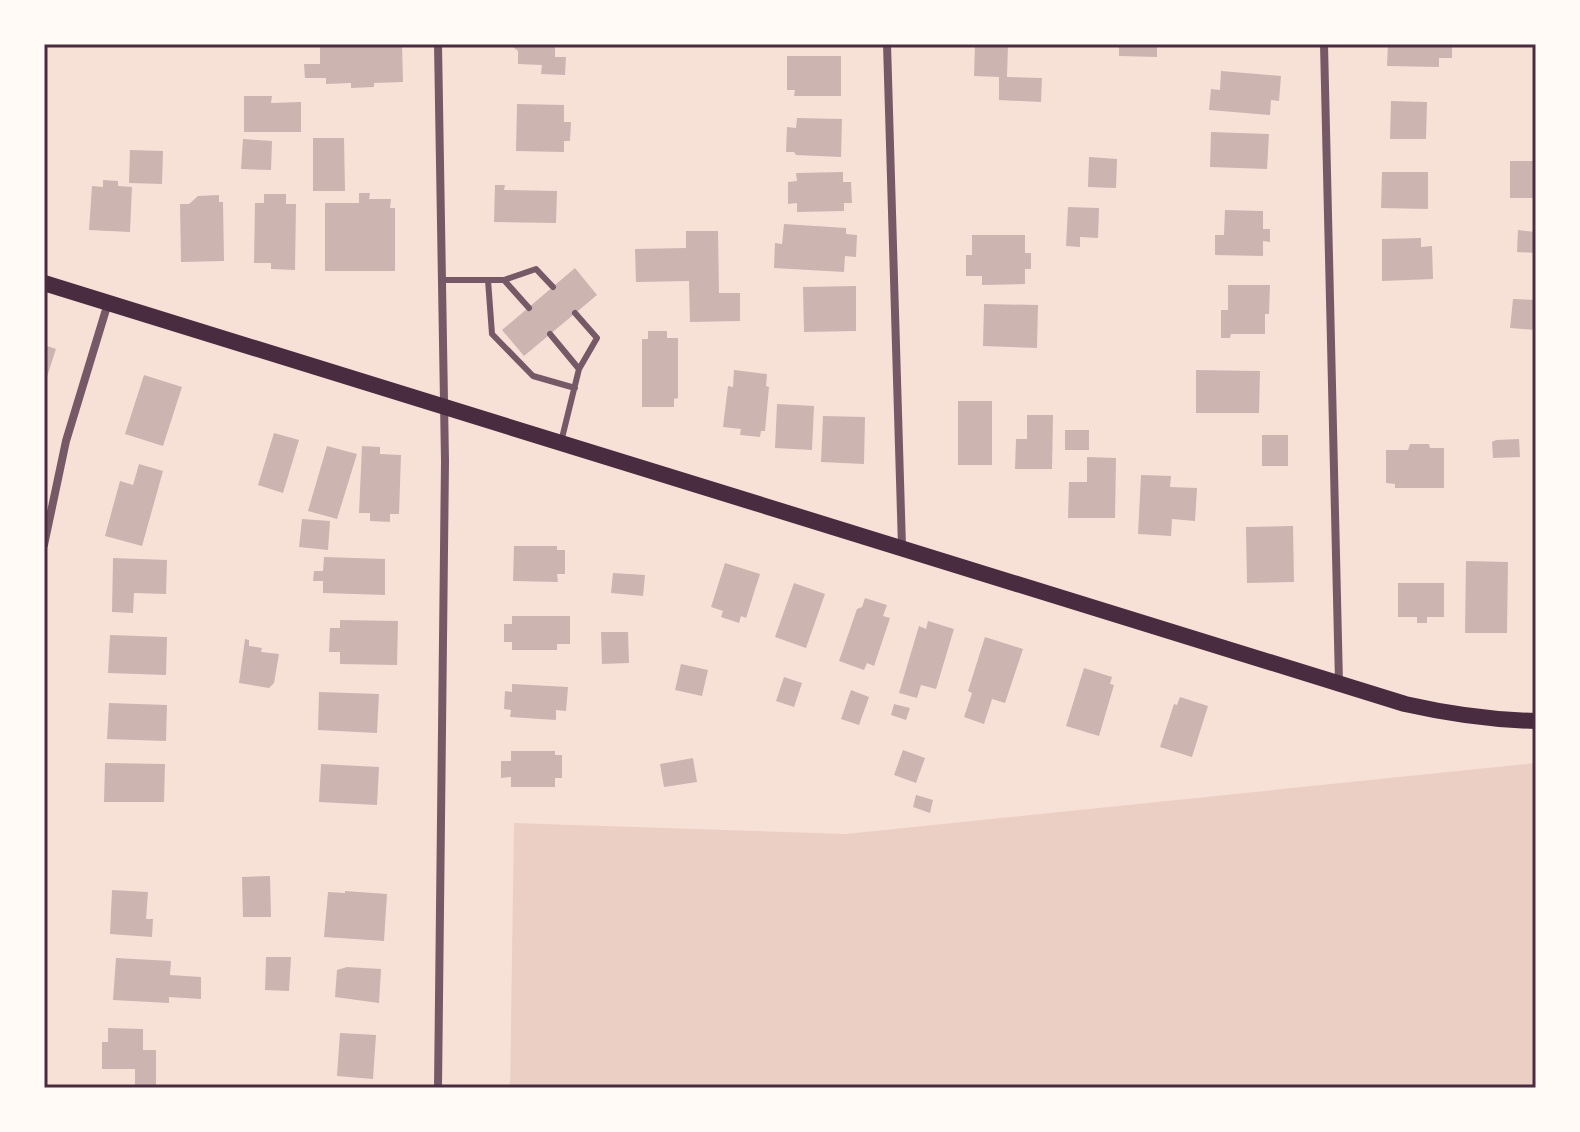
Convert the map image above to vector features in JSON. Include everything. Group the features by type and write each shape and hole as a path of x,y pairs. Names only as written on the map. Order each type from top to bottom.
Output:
{"main road":[{"path":"44,283 1405,704 1494,720 1536,721"}],"street":[{"path":"438,44 445,461 438,1088"},
{"path":"887,44 902,547"},
{"path":"1324,44 1339,683"},
{"path":"44,545 66,441 108,302"}],"lane":[{"path":"442,280 504,280 536,269 553,287"},
{"path":"488,280 492,334 533,376 575,388"},
{"path":"504,280 529,308"},
{"path":"561,442 579,369 597,338 575,313"},
{"path":"550,334 579,369"}],"shaded area":[{"path":"1536,763 1536,1088 510,1088 514,823 846,834"}],"building":[{"path":"320,44 402,44 403,82 351,88 351,83 326,84 326,78 305,78 304,64 320,64"},
{"path":"509,44 555,44 555,57 566,57 565,75 541,74 542,65 518,64 518,51"},
{"path":"975,44 1008,44 1007,77 1042,78 1041,102 999,100 999,77 974,76"},
{"path":"1119,44 1157,44 1157,57 1119,56"},
{"path":"1388,44 1452,44 1452,58 1439,58 1439,67 1387,66"},
{"path":"787,56 841,56 841,96 794,96 795,90 787,90"},
{"path":"1221,71 1281,76 1279,101 1271,100 1270,115 1209,110 1211,89 1220,90"},
{"path":"244,96 272,96 271,103 301,102 301,132 244,132"},
{"path":"1391,101 1427,102 1426,139 1390,139"},
{"path":"517,104 564,105 564,122 571,122 570,141 564,141 564,152 516,151"},
{"path":"797,118 842,119 841,157 786,152 787,127 796,128"},
{"path":"1211,132 1269,134 1267,169 1210,167"},
{"path":"313,138 344,138 345,191 313,191"},
{"path":"243,139 272,141 271,170 241,169"},
{"path":"130,150 163,151 162,184 129,183"},
{"path":"1089,157 1117,159 1116,188 1088,187"},
{"path":"1510,161 1536,161 1536,198 1510,198"},
{"path":"843,172 843,182 851,182 852,203 844,203 844,211 797,212 797,203 788,204 788,182 797,181 796,173"},
{"path":"1382,172 1428,172 1428,209 1381,208"},
{"path":"103,180 118,181 118,186 132,187 130,232 89,230 92,186 103,187"},
{"path":"495,185 505,185 504,190 557,191 556,223 494,222"},
{"path":"359,193 370,193 369,199 391,199 390,208 395,208 395,271 325,271 325,203 359,203"},
{"path":"264,194 286,194 286,204 296,204 295,270 271,269 271,263 254,263 255,203 264,203"},
{"path":"219,195 219,202 223,202 224,261 181,262 180,204 189,204 198,196"},
{"path":"1068,207 1099,208 1098,238 1080,237 1080,247 1066,246"},
{"path":"1225,210 1263,211 1263,229 1270,229 1270,242 1263,241 1263,256 1215,255 1215,235 1224,235"},
{"path":"784,224 846,228 846,234 857,235 856,257 845,256 844,272 774,268 775,243 782,244"},
{"path":"1518,230 1536,232 1536,253 1517,252"},
{"path":"686,231 718,231 719,293 740,293 740,321 690,322 689,281 636,282 635,249 686,248"},
{"path":"972,235 1025,235 1025,253 1031,253 1031,269 1025,269 1025,284 982,285 982,276 966,276 966,255 972,255"},
{"path":"1421,238 1421,247 1432,246 1433,279 1382,281 1382,239"},
{"path":"575,268 597,295 524,356 502,330"},
{"path":"1228,285 1270,285 1265,334 1231,334 1230,338 1221,338 1221,310 1228,310"},
{"path":"856,286 856,331 804,332 803,287"},
{"path":"1513,299 1536,300 1536,330 1510,328"},
{"path":"984,304 1038,305 1037,348 983,346"},
{"path":"648,331 667,331 667,338 678,338 678,398 674,399 674,407 642,407 642,339 648,339"},
{"path":"44,345 56,349 45,383 44,383"},
{"path":"734,370 767,374 766,386 769,387 765,431 761,431 760,437 740,435 741,429 723,427 728,386 733,387"},
{"path":"1196,370 1260,371 1259,413 1196,413"},
{"path":"144,375 182,387 163,446 125,434"},
{"path":"958,401 992,401 992,465 958,465"},
{"path":"777,404 814,406 812,450 775,448"},
{"path":"1027,415 1053,415 1052,469 1015,469 1016,439 1027,439"},
{"path":"823,416 865,417 864,464 821,462"},
{"path":"1065,430 1089,430 1089,450 1065,450"},
{"path":"274,433 299,440 283,493 258,485"},
{"path":"1262,435 1288,435 1288,466 1262,466"},
{"path":"1519,439 1520,457 1493,458 1492,442"},
{"path":"1410,444 1444,448 1444,488 1395,488 1395,484 1386,483 1386,450 1408,450"},
{"path":"327,446 357,454 337,519 308,511"},
{"path":"362,446 380,447 380,454 401,455 399,514 390,514 390,522 370,521 370,513 359,513"},
{"path":"1087,457 1116,458 1115,518 1068,518 1069,482 1087,482"},
{"path":"139,464 163,471 142,546 105,536 120,481 133,485"},
{"path":"1141,475 1171,476 1170,487 1197,488 1195,521 1172,519 1171,536 1138,534"},
{"path":"302,519 330,521 328,550 299,547"},
{"path":"1293,526 1294,582 1247,583 1246,527"},
{"path":"514,546 557,546 557,550 565,550 565,574 557,574 558,582 513,581"},
{"path":"324,557 385,559 385,595 323,593 323,581 313,581 314,571 323,571"},
{"path":"113,558 167,560 166,594 134,593 133,613 112,612"},
{"path":"1466,561 1508,562 1507,633 1465,633"},
{"path":"725,563 760,574 746,618 741,616 739,623 721,617 723,611 711,607"},
{"path":"613,573 645,575 643,596 611,593"},
{"path":"794,583 825,594 806,648 775,637"},
{"path":"1398,583 1444,583 1444,617 1427,617 1427,623 1417,623 1417,617 1398,617"},
{"path":"865,598 887,605 883,616 890,618 874,666 867,663 864,670 839,661 857,609 862,607"},
{"path":"512,616 570,616 570,644 557,644 557,650 512,650 512,642 504,642 504,624 512,624"},
{"path":"340,620 398,621 397,665 340,664 340,652 329,652 330,628 340,628"},
{"path":"928,621 954,629 936,689 921,685 917,698 899,693 919,626 926,629"},
{"path":"601,632 628,632 629,663 602,664"},
{"path":"110,635 167,637 166,675 108,673"},
{"path":"985,637 1023,649 1005,703 992,699 984,724 964,717 972,693 968,691"},
{"path":"245,639 249,640 249,646 262,648 261,652 279,654 274,683 269,688 239,683"},
{"path":"681,664 708,670 702,696 675,690"},
{"path":"1084,668 1112,677 1110,684 1114,685 1099,736 1066,726"},
{"path":"784,677 802,683 794,707 776,701"},
{"path":"512,684 568,687 566,711 556,710 556,720 510,717 511,710 504,709 505,691 512,692"},
{"path":"851,690 869,697 859,725 841,719"},
{"path":"319,692 379,694 377,733 318,730"},
{"path":"1180,697 1208,706 1192,757 1160,747 1174,704 1177,705"},
{"path":"109,703 167,705 166,741 107,739"},
{"path":"894,704 910,708 906,720 891,715"},
{"path":"903,750 925,758 916,783 894,775"},
{"path":"511,751 555,751 555,755 562,755 562,778 555,778 555,787 511,787 511,777 501,778 501,761 511,761"},
{"path":"693,758 697,782 664,787 660,764"},
{"path":"105,763 165,764 164,802 104,802"},
{"path":"321,764 379,767 377,805 319,802"},
{"path":"916,795 933,800 930,813 913,807"},
{"path":"270,876 271,917 243,917 242,877"},
{"path":"112,890 148,892 146,919 153,919 152,937 110,934"},
{"path":"328,892 387,894 384,941 324,937"},
{"path":"266,957 291,957 289,991 265,990"},
{"path":"116,958 171,961 170,975 201,977 201,999 169,997 169,1003 113,1000"},
{"path":"347,967 381,969 379,1003 335,997 337,970"},
{"path":"108,1028 143,1029 143,1050 156,1050 156,1088 135,1088 135,1069 102,1069 102,1042 108,1042"},
{"path":"340,1033 376,1035 373,1079 337,1076"}]}
